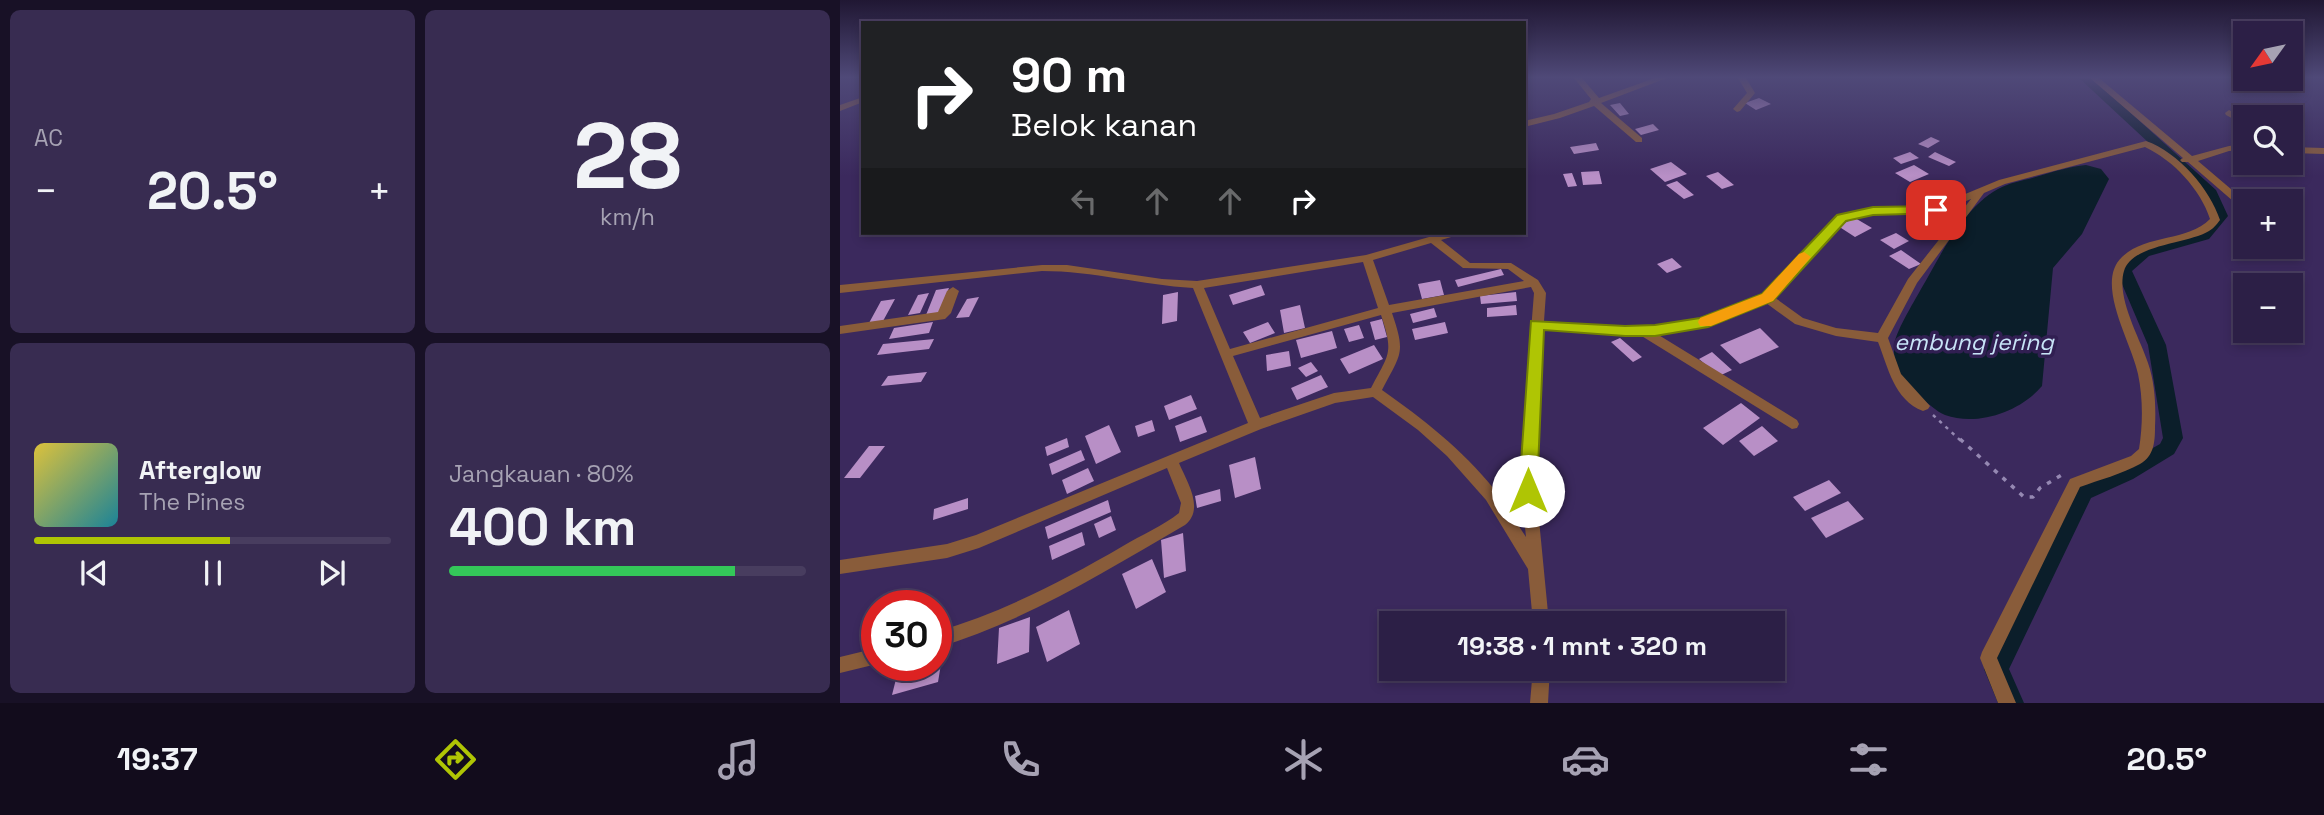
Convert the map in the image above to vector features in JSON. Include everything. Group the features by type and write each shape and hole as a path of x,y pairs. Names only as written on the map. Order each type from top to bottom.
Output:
{"street":[{"path":"1526,124 1570,111"},
{"path":"1606,111 1639,140"},
{"path":"2128,111 2180,160 2233,198"},
{"path":"2229,113 2233,115"},
{"path":"1537,325 1643,331 1702,323 1768,298 1842,218 1873,211 1936,210 1980,193 2002,181 2077,164 2146,144 2180,160 2214,213 2215,220 2206,229 2144,249 2125,259 2116,276 2118,297 2145,375 2148,427 2146,451 2136,460 2075,483 1988,658 2007,703"},
{"path":"2180,160 2208,156 2220,149 2233,148"},
{"path":"2303,150 2324,151"},
{"path":"1882,338 1912,282 1980,193"},
{"path":"841,291 1042,268 1067,268 1162,283 1197,285 1367,258 1448,235"},
{"path":"1434,240 1468,267 1507,265 1534,283 1540,293 1528,491 1540,611"},
{"path":"1367,258 1395,339 1395,353 1375,392"},
{"path":"1226,354 1385,310 1534,283"},
{"path":"1197,285 1256,425"},
{"path":"840,330 941,316 945,313 953,291"},
{"path":"1768,298 1799,321 1836,332 1882,338"},
{"path":"1643,331 1792,424"},
{"path":"1882,338 1889,350 1894,373 1908,393 1923,406"},
{"path":"840,567 947,551 991,537 1256,425 1334,398 1375,392 1443,445 1490,495 1537,569"},
{"path":"952,635 992,623 1037,602 1180,521 1186,516 1188,503 1171,460"},
{"path":"1490,495 1528,491"},
{"path":"840,665 861,660"},
{"path":"1539,703 1541,681"}],"path":[{"path":"1923,406 2024,497 2033,497 2057,475 2067,472"}],"water":[{"name":"embung jering","path":"2086,165 2101,169 2109,179 2082,234 2053,268 2042,386 2023,403 1985,418 1958,418 1942,414 1909,387 1900,375 1894,354 1895,341 1901,326 1936,262 1963,220 1998,189 2056,171"}],"building":[{"path":"1615,111 1626,111 1629,114 1620,116"},
{"path":"1653,124 1659,130 1641,135 1635,129"},
{"path":"1931,137 1940,141 1928,148 1918,144"},
{"path":"1596,143 1599,150 1574,154 1570,147"},
{"path":"1910,152 1919,158 1901,164 1893,158"},
{"path":"1935,152 1956,162 1949,166 1928,157"},
{"path":"1671,162 1687,174 1665,182 1650,169"},
{"path":"1914,165 1929,174 1910,182 1895,173"},
{"path":"1599,171 1602,184 1583,185 1581,172"},
{"path":"1718,172 1734,185 1722,189 1706,176"},
{"path":"1572,173 1577,186 1568,187 1563,174"},
{"path":"1677,181 1694,195 1684,199 1666,185"},
{"path":"1855,218 1872,228 1855,237 1838,226"},
{"path":"1896,233 1909,241 1894,249 1880,240"},
{"path":"1901,250 1921,264 1909,269 1889,256"},
{"path":"1672,258 1682,267 1667,273 1657,264"},
{"path":"1501,269 1504,275 1458,287 1455,280"},
{"path":"1440,280 1444,295 1422,299 1418,284"},
{"path":"1261,285 1265,295 1233,305 1229,295"},
{"path":"949,288 939,313 926,315 936,290"},
{"path":"1178,292 1177,321 1162,324 1163,295"},
{"path":"1516,292 1517,301 1481,304 1480,296"},
{"path":"929,293 920,313 908,315 918,295"},
{"path":"979,297 969,317 956,318 967,299"},
{"path":"895,299 883,321 869,323 881,301"},
{"path":"1300,305 1305,328 1284,333 1280,310"},
{"path":"1516,305 1517,315 1487,317 1487,308"},
{"path":"1434,308 1437,317 1413,323 1410,314"},
{"path":"1382,319 1387,337 1375,340 1370,322"},
{"path":"933,322 929,333 889,339 894,328"},
{"path":"1268,322 1275,333 1250,343 1243,332"},
{"path":"1445,322 1448,333 1415,340 1412,329"},
{"path":"1359,325 1364,338 1349,342 1344,329"},
{"path":"1760,328 1779,347 1740,364 1720,345"},
{"path":"1332,331 1337,348 1301,358 1296,340"},
{"path":"1620,338 1642,357 1633,362 1611,342"},
{"path":"934,339 929,349 877,355 883,344"},
{"path":"1374,345 1383,359 1349,374 1340,359"},
{"path":"1289,351 1291,366 1267,371 1266,355"},
{"path":"1712,352 1732,370 1719,376 1699,359"},
{"path":"1311,362 1318,371 1306,377 1298,368"},
{"path":"927,372 921,382 881,386 888,376"},
{"path":"1321,375 1328,387 1297,400 1291,388"},
{"path":"1191,395 1197,409 1169,420 1164,406"},
{"path":"1741,403 1760,418 1723,445 1703,428"},
{"path":"1201,416 1207,432 1180,442 1175,426"},
{"path":"1152,420 1155,431 1138,437 1135,426"},
{"path":"1109,425 1121,452 1096,464 1085,436"},
{"path":"1762,426 1778,441 1754,456 1739,441"},
{"path":"1067,438 1069,447 1047,456 1045,447"},
{"path":"869,446 885,446 860,478 844,478"},
{"path":"1081,450 1085,460 1052,475 1049,464"},
{"path":"1255,457 1261,489 1235,498 1229,465"},
{"path":"1088,468 1094,481 1067,494 1062,480"},
{"path":"1829,480 1841,493 1805,511 1793,497"},
{"path":"1220,489 1221,501 1197,508 1195,496"},
{"path":"968,498 968,509 933,520 934,509"},
{"path":"1108,500 1111,512 1048,539 1045,527"},
{"path":"1848,501 1864,519 1826,538 1811,518"},
{"path":"1111,516 1116,530 1099,538 1094,524"},
{"path":"1082,532 1085,545 1052,560 1049,546"},
{"path":"1183,533 1186,571 1164,578 1161,540"},
{"path":"1152,559 1166,592 1136,609 1122,574"},
{"path":"1069,610 1080,644 1047,662 1036,627"},
{"path":"1030,617 1029,652 997,664 999,628"},
{"path":"896,681 938,681 938,682 892,695"}],"waterway":[{"path":"2011,703 1996,669 2084,492 2126,473 2167,449 2173,438 2157,345 2124,270 2144,253 2204,236 2221,216 2211,193 2121,111"}],"slow traffic":[{"path":"1706,322 1768,298 1804,257"}],"route":[{"path":"1528,491 1527,468 1537,325 1625,331 1687,327 1702,323 1768,298 1842,218 1858,212 1936,210"}]}
